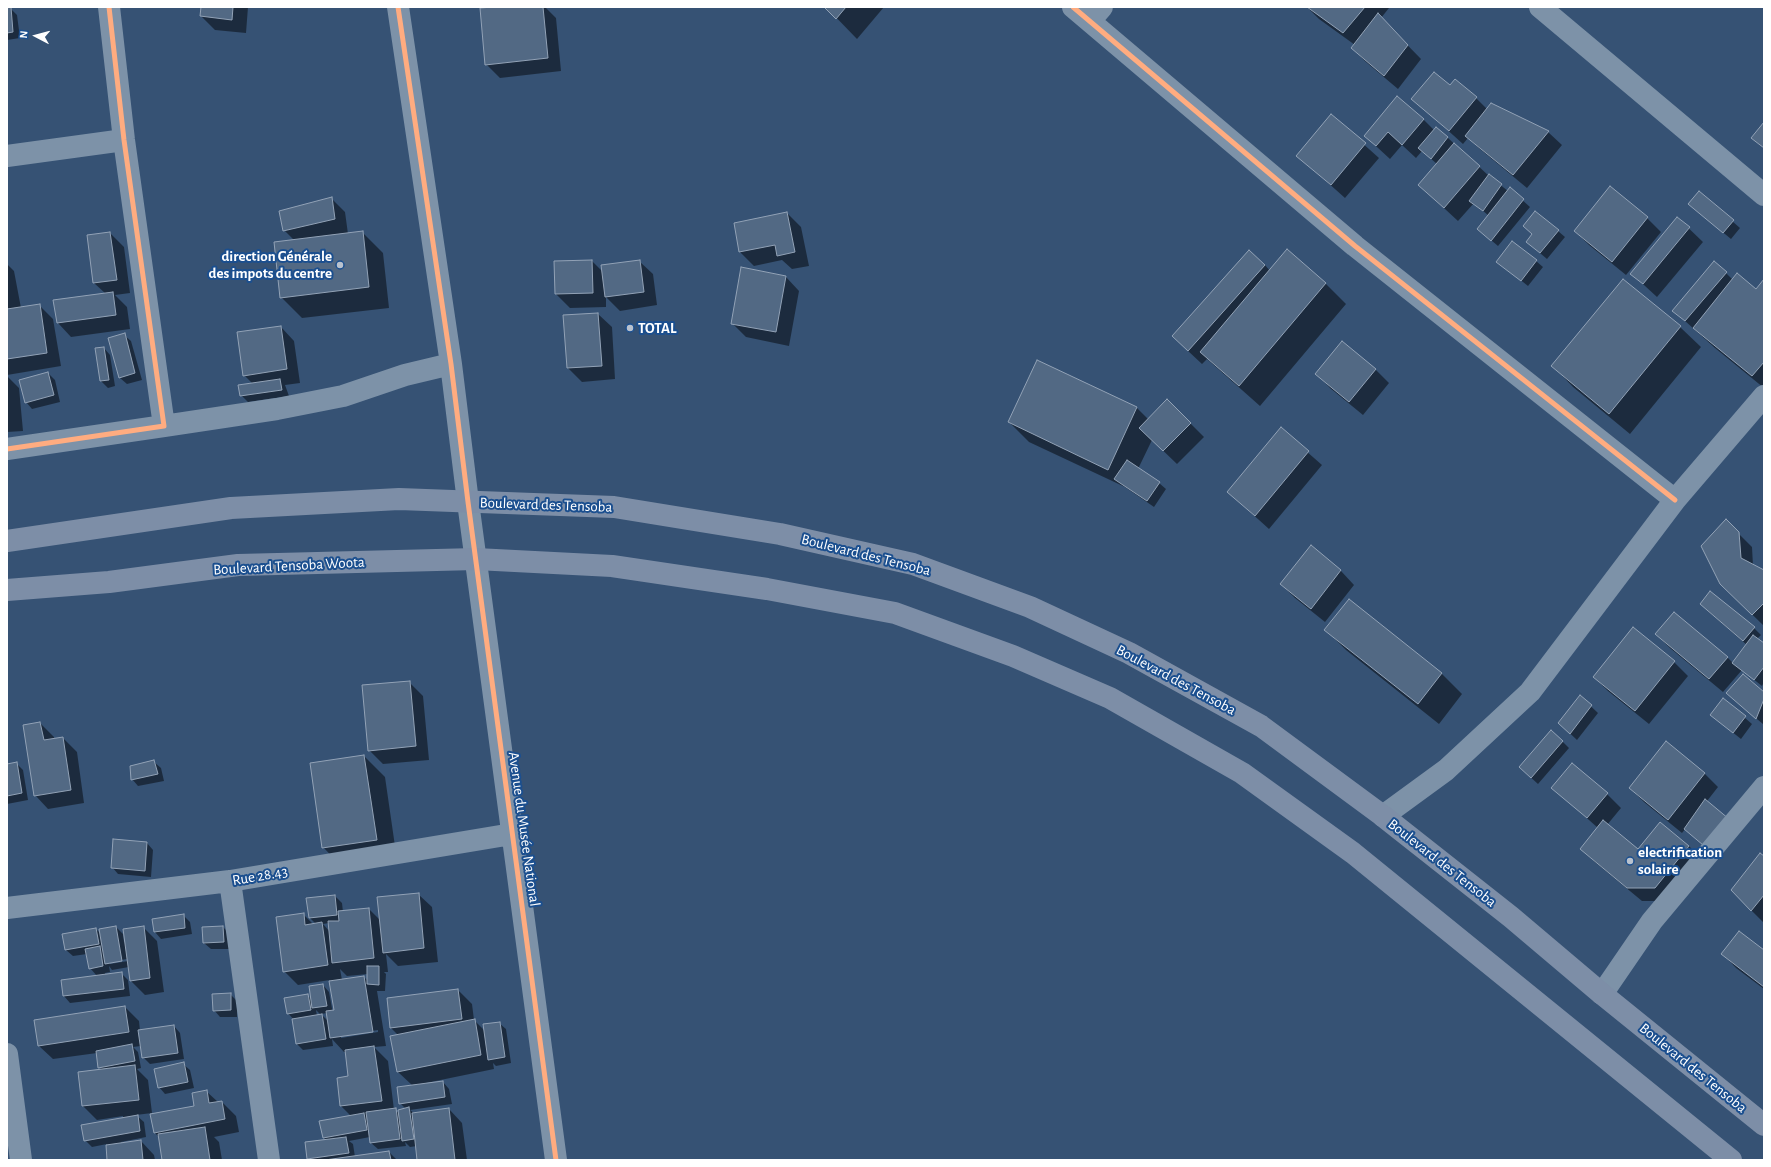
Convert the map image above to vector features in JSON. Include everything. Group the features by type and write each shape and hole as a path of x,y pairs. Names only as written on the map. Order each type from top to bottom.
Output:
{"main road":[{"path":"7,541 231,508 399,499 468,502"},
{"name":"Boulevard des Tensoba","path":"468,502 614,507 780,534 913,564 1030,607 1128,653 1261,726 1383,816 1511,917 1602,994 1764,1125"},
{"path":"476,559 612,566 895,612 1013,656 1110,698 1242,773 1353,853 1731,1160"},
{"name":"Boulevard Tensoba Woota","path":"7,590 109,582 238,565 476,559"}],"street":[{"path":"109,7 124,140 164,426"},
{"name":"Avenue du Musée National","path":"398,7 451,364 556,1160"},
{"path":"1073,7 1096,14 1355,246 1675,500"},
{"path":"1540,7 1764,195"},
{"path":"7,156 124,140"},
{"path":"7,449 277,409 343,396 405,376 451,364"},
{"path":"1383,816 1446,770 1530,692 1675,500 1764,396"},
{"path":"1602,994 1652,921 1764,786"},
{"name":"Rue 28.43","path":"7,908 230,881 512,834"},
{"path":"230,881 269,1160"},
{"path":"7,1054 21,1160"}],"building":[{"path":"11,7 13,32 7,33 7,8"},
{"path":"201,7 233,7 232,20 200,16"},
{"path":"543,7 548,58 485,65 480,8"},
{"path":"824,7 846,7 836,19"},
{"path":"1307,7 1365,7 1343,33"},
{"path":"1378,13 1408,45 1384,76 1351,48"},
{"path":"1434,72 1450,85 1455,79 1477,97 1449,131 1411,99"},
{"path":"1397,96 1424,119 1402,145 1388,132 1376,146 1364,136"},
{"path":"1491,103 1549,131 1513,175 1465,136"},
{"path":"1331,114 1366,143 1331,185 1296,156"},
{"path":"1764,122 1764,148 1751,138"},
{"path":"1436,127 1448,137 1431,159 1418,148"},
{"path":"1454,143 1480,166 1444,208 1418,185"},
{"path":"1489,174 1502,184 1483,211 1469,201"},
{"path":"1610,186 1648,217 1612,262 1574,231"},
{"path":"1510,187 1524,199 1491,241 1477,229"},
{"path":"1699,191 1734,220 1723,233 1688,204"},
{"path":"332,197 335,219 283,231 279,211"},
{"path":"1535,211 1559,230 1540,253 1526,242 1532,234 1523,226"},
{"path":"787,212 795,252 777,256 775,245 739,252 734,223"},
{"path":"1677,217 1690,227 1643,284 1630,274"},
{"path":"363,231 369,287 280,298 274,242"},
{"path":"110,232 117,280 93,283 87,235"},
{"path":"1512,241 1537,260 1521,281 1496,262"},
{"path":"1287,249 1326,283 1239,386 1200,352"},
{"path":"1249,250 1265,265 1188,351 1172,336"},
{"path":"592,260 593,293 555,294 554,261"},
{"path":"640,260 644,292 605,297 601,265"},
{"path":"1714,261 1727,272 1685,321 1672,311"},
{"path":"741,267 786,276 776,332 731,324"},
{"path":"1737,273 1756,289 1764,279 1764,362 1752,376 1693,328"},
{"path":"1623,279 1681,326 1609,414 1551,366"},
{"path":"113,292 116,315 57,323 53,300"},
{"path":"40,304 47,353 7,359 7,309"},
{"path":"598,313 602,366 567,368 563,315"},
{"path":"281,326 287,369 243,376 237,332"},
{"path":"125,333 135,373 119,378 108,338"},
{"path":"1342,341 1376,369 1349,402 1315,374"},
{"path":"104,347 109,380 100,381 95,348"},
{"path":"1037,360 1137,407 1108,470 1008,422"},
{"path":"48,372 54,395 25,403 19,380"},
{"path":"280,379 282,390 240,396 238,385"},
{"path":"1167,399 1191,423 1163,451 1139,428"},
{"path":"1281,427 1309,451 1255,516 1227,492"},
{"path":"1127,460 1160,482 1147,501 1114,479"},
{"path":"1726,519 1739,532 1741,558 1764,570 1764,603 1752,615 1720,584 1701,546"},
{"path":"1311,545 1341,570 1311,609 1280,584"},
{"path":"1710,591 1755,627 1743,641 1700,604"},
{"path":"1349,599 1442,673 1418,704 1324,630"},
{"path":"1674,612 1728,657 1709,679 1655,634"},
{"path":"1633,627 1675,661 1635,711 1593,677"},
{"path":"1753,635 1764,643 1764,667 1754,680 1732,663"},
{"path":"1743,674 1764,692 1764,699 1756,719 1726,693"},
{"path":"410,681 416,746 368,751 362,685"},
{"path":"1580,695 1592,705 1570,734 1558,723"},
{"path":"1723,698 1746,716 1733,733 1710,715"},
{"path":"40,722 44,740 63,737 71,790 34,796 23,725"},
{"path":"1551,730 1563,741 1531,778 1519,767"},
{"path":"1666,741 1705,773 1668,820 1629,788"},
{"path":"364,755 377,840 322,848 310,763"},
{"path":"154,760 158,774 131,780 130,766"},
{"path":"17,762 22,793 7,796 7,764"},
{"path":"1572,763 1608,793 1587,818 1551,788"},
{"path":"1705,799 1729,819 1703,845 1684,829"},
{"path":"1603,820 1638,849 1660,822 1689,846 1655,888 1627,888 1580,849"},
{"path":"113,839 147,842 145,871 111,868"},
{"path":"1760,853 1764,856 1764,895 1751,911 1731,890"},
{"path":"419,893 424,948 383,953 377,897"},
{"path":"335,895 337,915 309,918 306,898"},
{"path":"369,908 374,958 332,963 328,921 339,921 338,911"},
{"path":"304,913 305,925 322,922 328,965 283,972 276,917"},
{"path":"184,914 185,928 154,932 152,919"},
{"path":"116,926 122,961 105,964 99,929"},
{"path":"144,926 150,978 130,981 123,929"},
{"path":"223,926 224,942 203,943 202,927"},
{"path":"96,928 99,944 65,950 62,934"},
{"path":"1739,931 1764,950 1764,987 1721,954"},
{"path":"100,946 103,966 89,969 85,949"},
{"path":"367,966 379,966 379,985 367,984"},
{"path":"122,972 124,989 63,996 61,980"},
{"path":"364,976 373,1032 330,1038 326,1011 334,1010 329,981"},
{"path":"323,984 327,1006 312,1008 309,986"},
{"path":"458,989 462,1019 390,1028 387,998"},
{"path":"231,993 231,1010 213,1011 212,994"},
{"path":"308,994 311,1010 287,1014 284,998"},
{"path":"125,1006 129,1032 38,1046 34,1020"},
{"path":"322,1014 326,1039 296,1044 292,1019"},
{"path":"475,1019 481,1055 397,1072 390,1036"},
{"path":"500,1022 505,1057 488,1060 483,1024"},
{"path":"174,1025 178,1053 142,1058 138,1030"},
{"path":"132,1044 135,1061 98,1068 96,1051"},
{"path":"374,1046 382,1101 340,1106 337,1078 348,1076 345,1050"},
{"path":"184,1062 188,1082 158,1088 154,1069"},
{"path":"135,1065 139,1100 82,1106 78,1072"},
{"path":"443,1081 445,1097 399,1104 397,1087"},
{"path":"207,1090 209,1103 222,1101 225,1119 154,1133 150,1114 194,1106 192,1093"},
{"path":"409,1107 414,1139 402,1141 398,1110"},
{"path":"396,1108 400,1139 370,1143 366,1112"},
{"path":"449,1108 455,1160 417,1160 412,1113"},
{"path":"364,1113 367,1130 323,1138 319,1121"},
{"path":"138,1115 140,1131 84,1141 81,1125"},
{"path":"205,1127 210,1160 162,1160 158,1134"},
{"path":"346,1137 349,1153 307,1159 305,1142"},
{"path":"141,1140 143,1160 107,1160 106,1145"},
{"path":"389,1151 391,1160 325,1160"}],"cycle path":[{"path":"7,449 164,426 124,140 109,7"},
{"path":"398,7 451,364 556,1160"},
{"path":"1073,7 1355,246 1675,500"}],"place":[{"name":"direction Générale des impots du centre","path":"340,265"},
{"name":"TOTAL","path":"630,328"},
{"name":"electrification solaire","path":"1630,861"}]}
